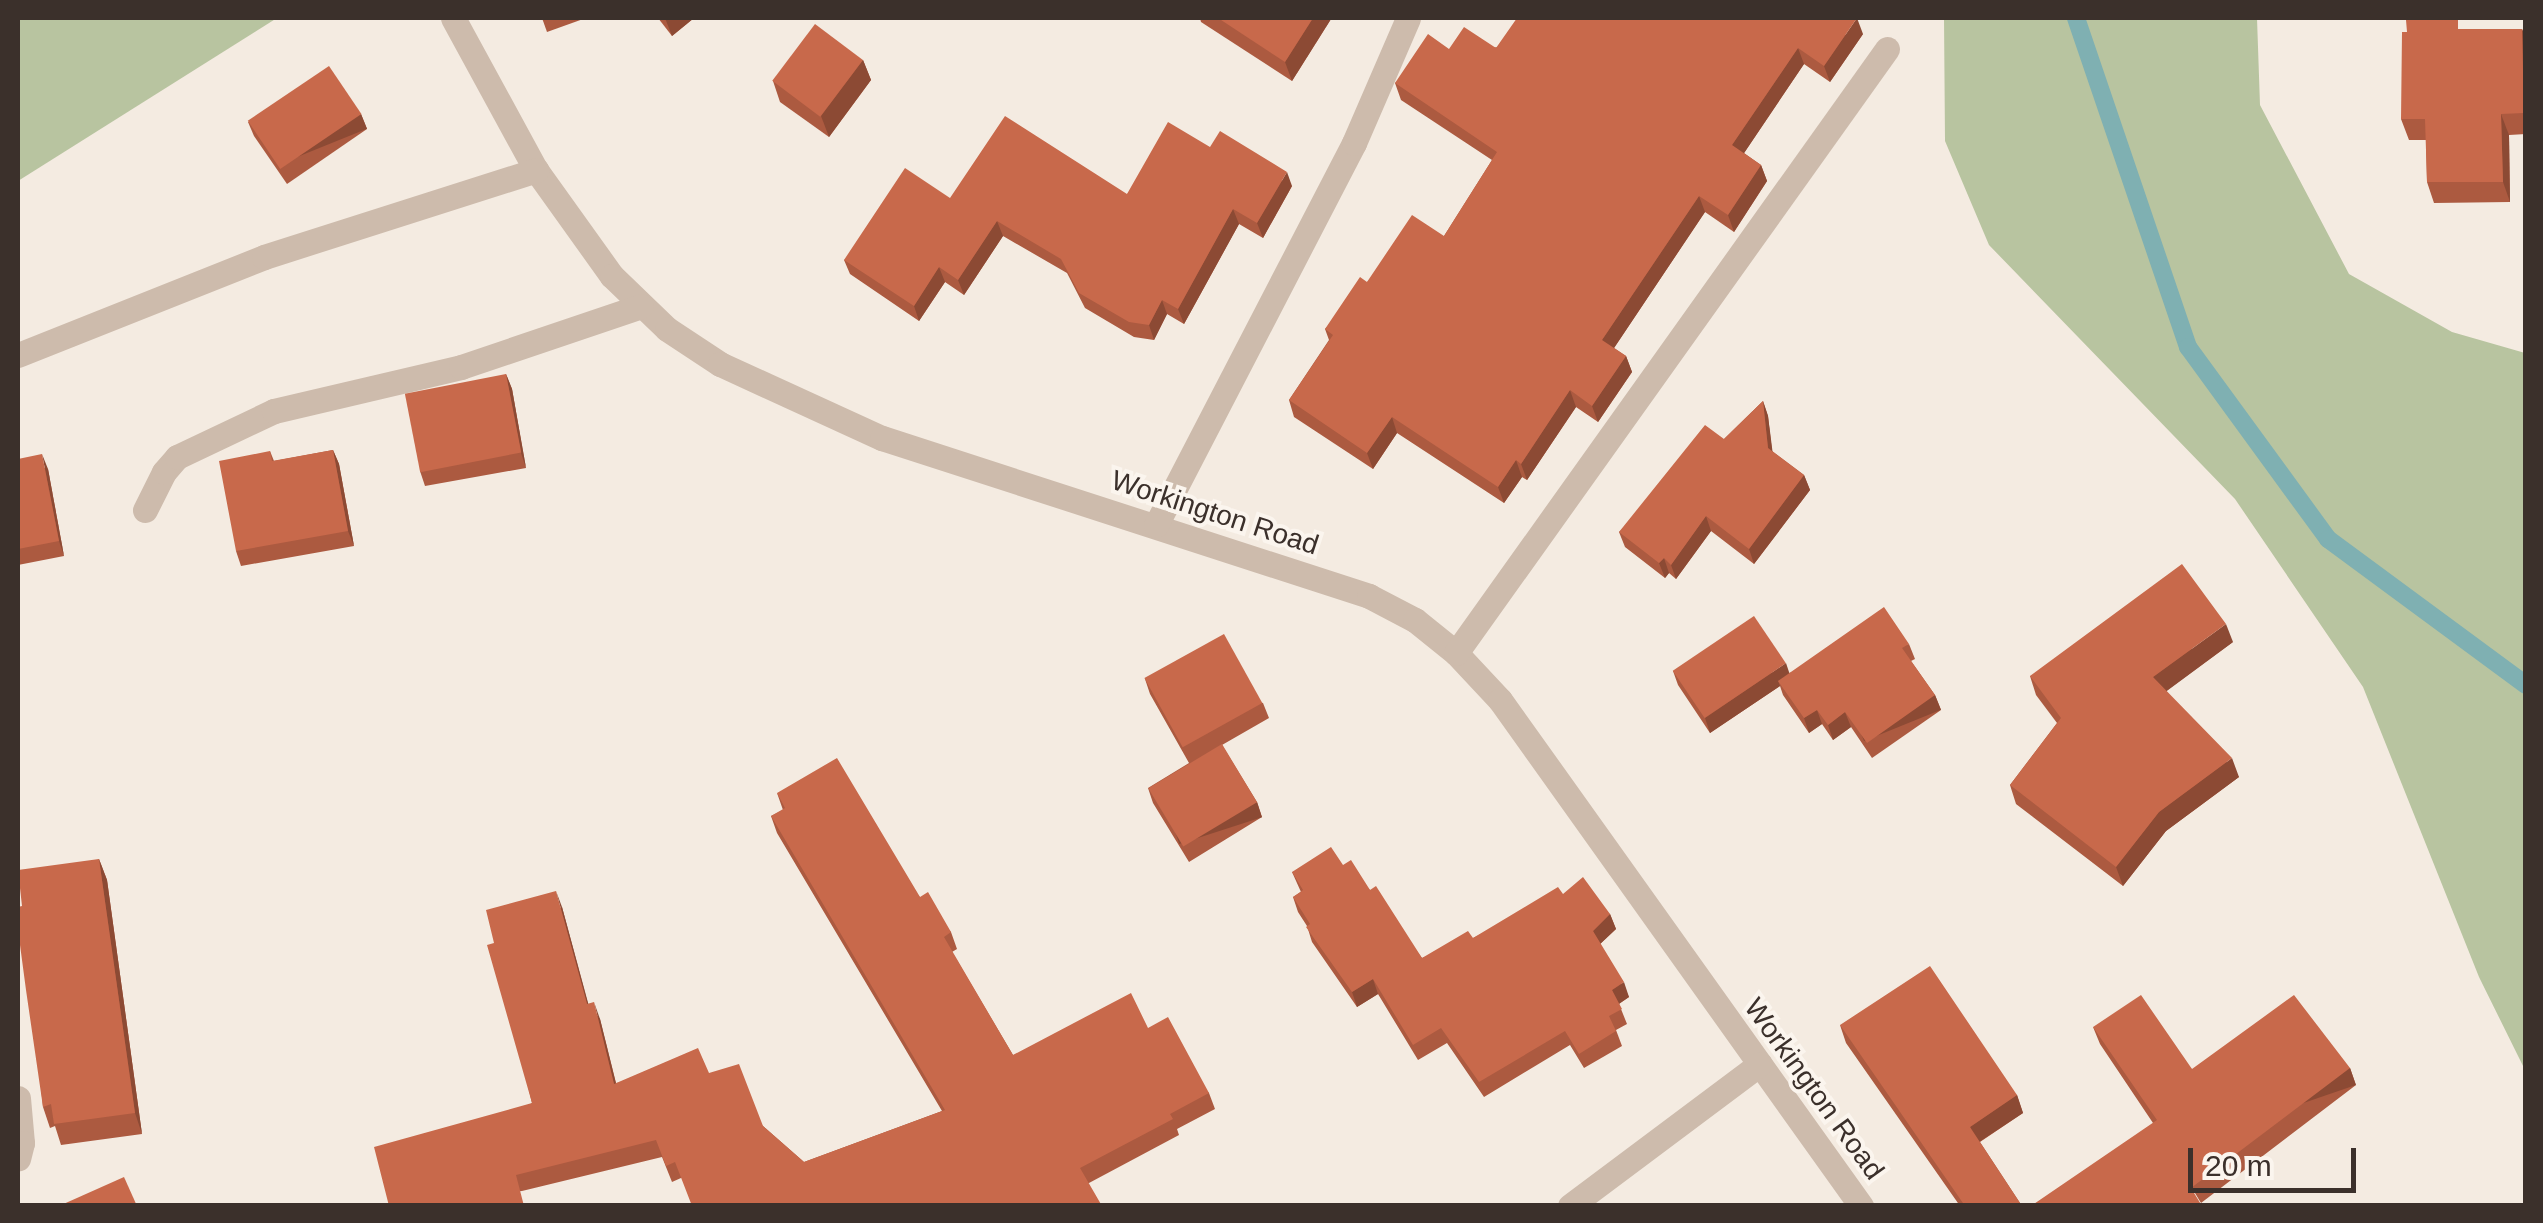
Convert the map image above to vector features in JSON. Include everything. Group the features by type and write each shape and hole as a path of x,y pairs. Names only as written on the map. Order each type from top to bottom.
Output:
{"street":[{"name":"Workington Road","path":"453,18 536,170 612,276 641,306 720,364 882,438 1369,596 1415,620 1456,653 1500,700 1861,1206"},
{"path":"1156,525 1354,144 1408,18"},
{"path":"1456,653 1887,48"},
{"path":"18,355 264,257 536,170"},
{"path":"145,510 164,472 177,458 274,411 461,367 641,306"},
{"path":"1570,1206 1760,1064"},
{"path":"18,1098 22,1143 18,1159"}],"green space":[{"path":"18,18 277,18 18,181"},
{"path":"1944,18 2257,18 2260,105 2349,274 2452,332 2525,353 2525,1070 2479,977 2363,687 2235,499 1989,245 1945,141"}],"building":[{"path":"1218,18 1313,18 1285,62"},
{"path":"1517,18 1857,18 1824,66 1798,48 1732,145 1761,165 1728,215 1699,196 1602,340 1626,356 1592,406 1570,390 1521,464 1516,460 1498,487 1392,417 1367,453 1289,400 1333,335 1325,329 1360,277 1367,282 1412,215 1444,236 1497,152 1395,83 1428,34 1449,49 1464,27 1496,48"},
{"path":"2406,20 2458,20 2458,29 2522,29 2524,113 2501,114 2503,182 2427,182 2425,119 2401,119 2402,32 2407,32"},
{"path":"815,24 863,60 820,117 772,81"},
{"path":"329,66 361,114 280,169 248,121"},
{"path":"1005,116 1127,194 1168,122 1210,147 1220,131 1287,172 1257,223 1233,209 1178,309 1162,300 1149,325 1129,322 1079,293 1061,259 997,221 958,280 939,267 914,306 844,260 905,168 950,198"},
{"path":"506,374 521,453 420,472 405,394"},
{"path":"1763,401 1768,448 1804,475 1749,549 1706,516 1671,565 1664,558 1659,563 1619,532 1705,425 1724,439"},
{"path":"333,450 348,531 236,551 219,461 270,451 272,461"},
{"path":"42,454 59,541 18,549 18,459"},
{"path":"2182,564 2226,624 2153,677 2232,758 2159,812 2116,867 2010,785 2061,718 2030,676"},
{"path":"1884,607 1909,644 1902,648 1935,695 1867,743 1845,712 1828,725 1817,710 1804,718 1778,681"},
{"path":"1754,616 1786,663 1705,718 1673,671"},
{"path":"1224,634 1262,703 1183,747 1144,678"},
{"path":"1222,744 1257,802 1183,847 1148,788"},
{"path":"837,758 920,897 928,892 951,932 944,937 1013,1055 1131,993 1148,1028 1168,1017 1209,1093 1170,1114 1173,1119 1080,1168 1102,1206 692,1206 675,1162 666,1166 656,1140 516,1175 524,1206 389,1206 374,1147 532,1103 487,945 494,943 486,910 556,891 587,1004 594,1002 614,1084 698,1048 709,1073 739,1064 763,1126 804,1162 945,1110 771,816 785,808 777,793"},
{"path":"1331,847 1343,865 1351,860 1370,890 1376,886 1422,958 1468,931 1473,938 1558,887 1563,894 1583,877 1610,914 1593,931 1624,982 1612,990 1622,1009 1609,1016 1616,1031 1579,1054 1565,1031 1479,1082 1441,1028 1413,1045 1373,979 1352,992 1306,927 1310,924 1293,897 1303,890 1292,872"},
{"path":"99,859 135,1113 54,1124 51,1104 43,1107 26,990 18,930 18,907 22,906 18,870"},
{"path":"1930,966 2017,1095 1970,1127 2022,1206 1965,1206 1840,1025"},
{"path":"2141,995 2192,1069 2294,995 2350,1068 2191,1188 2202,1206 2031,1206 2157,1120 2093,1027"},
{"path":"124,1177 137,1206 59,1206"}],"waterway":[{"path":"2076,18 2188,347 2328,539 2526,685"}]}
